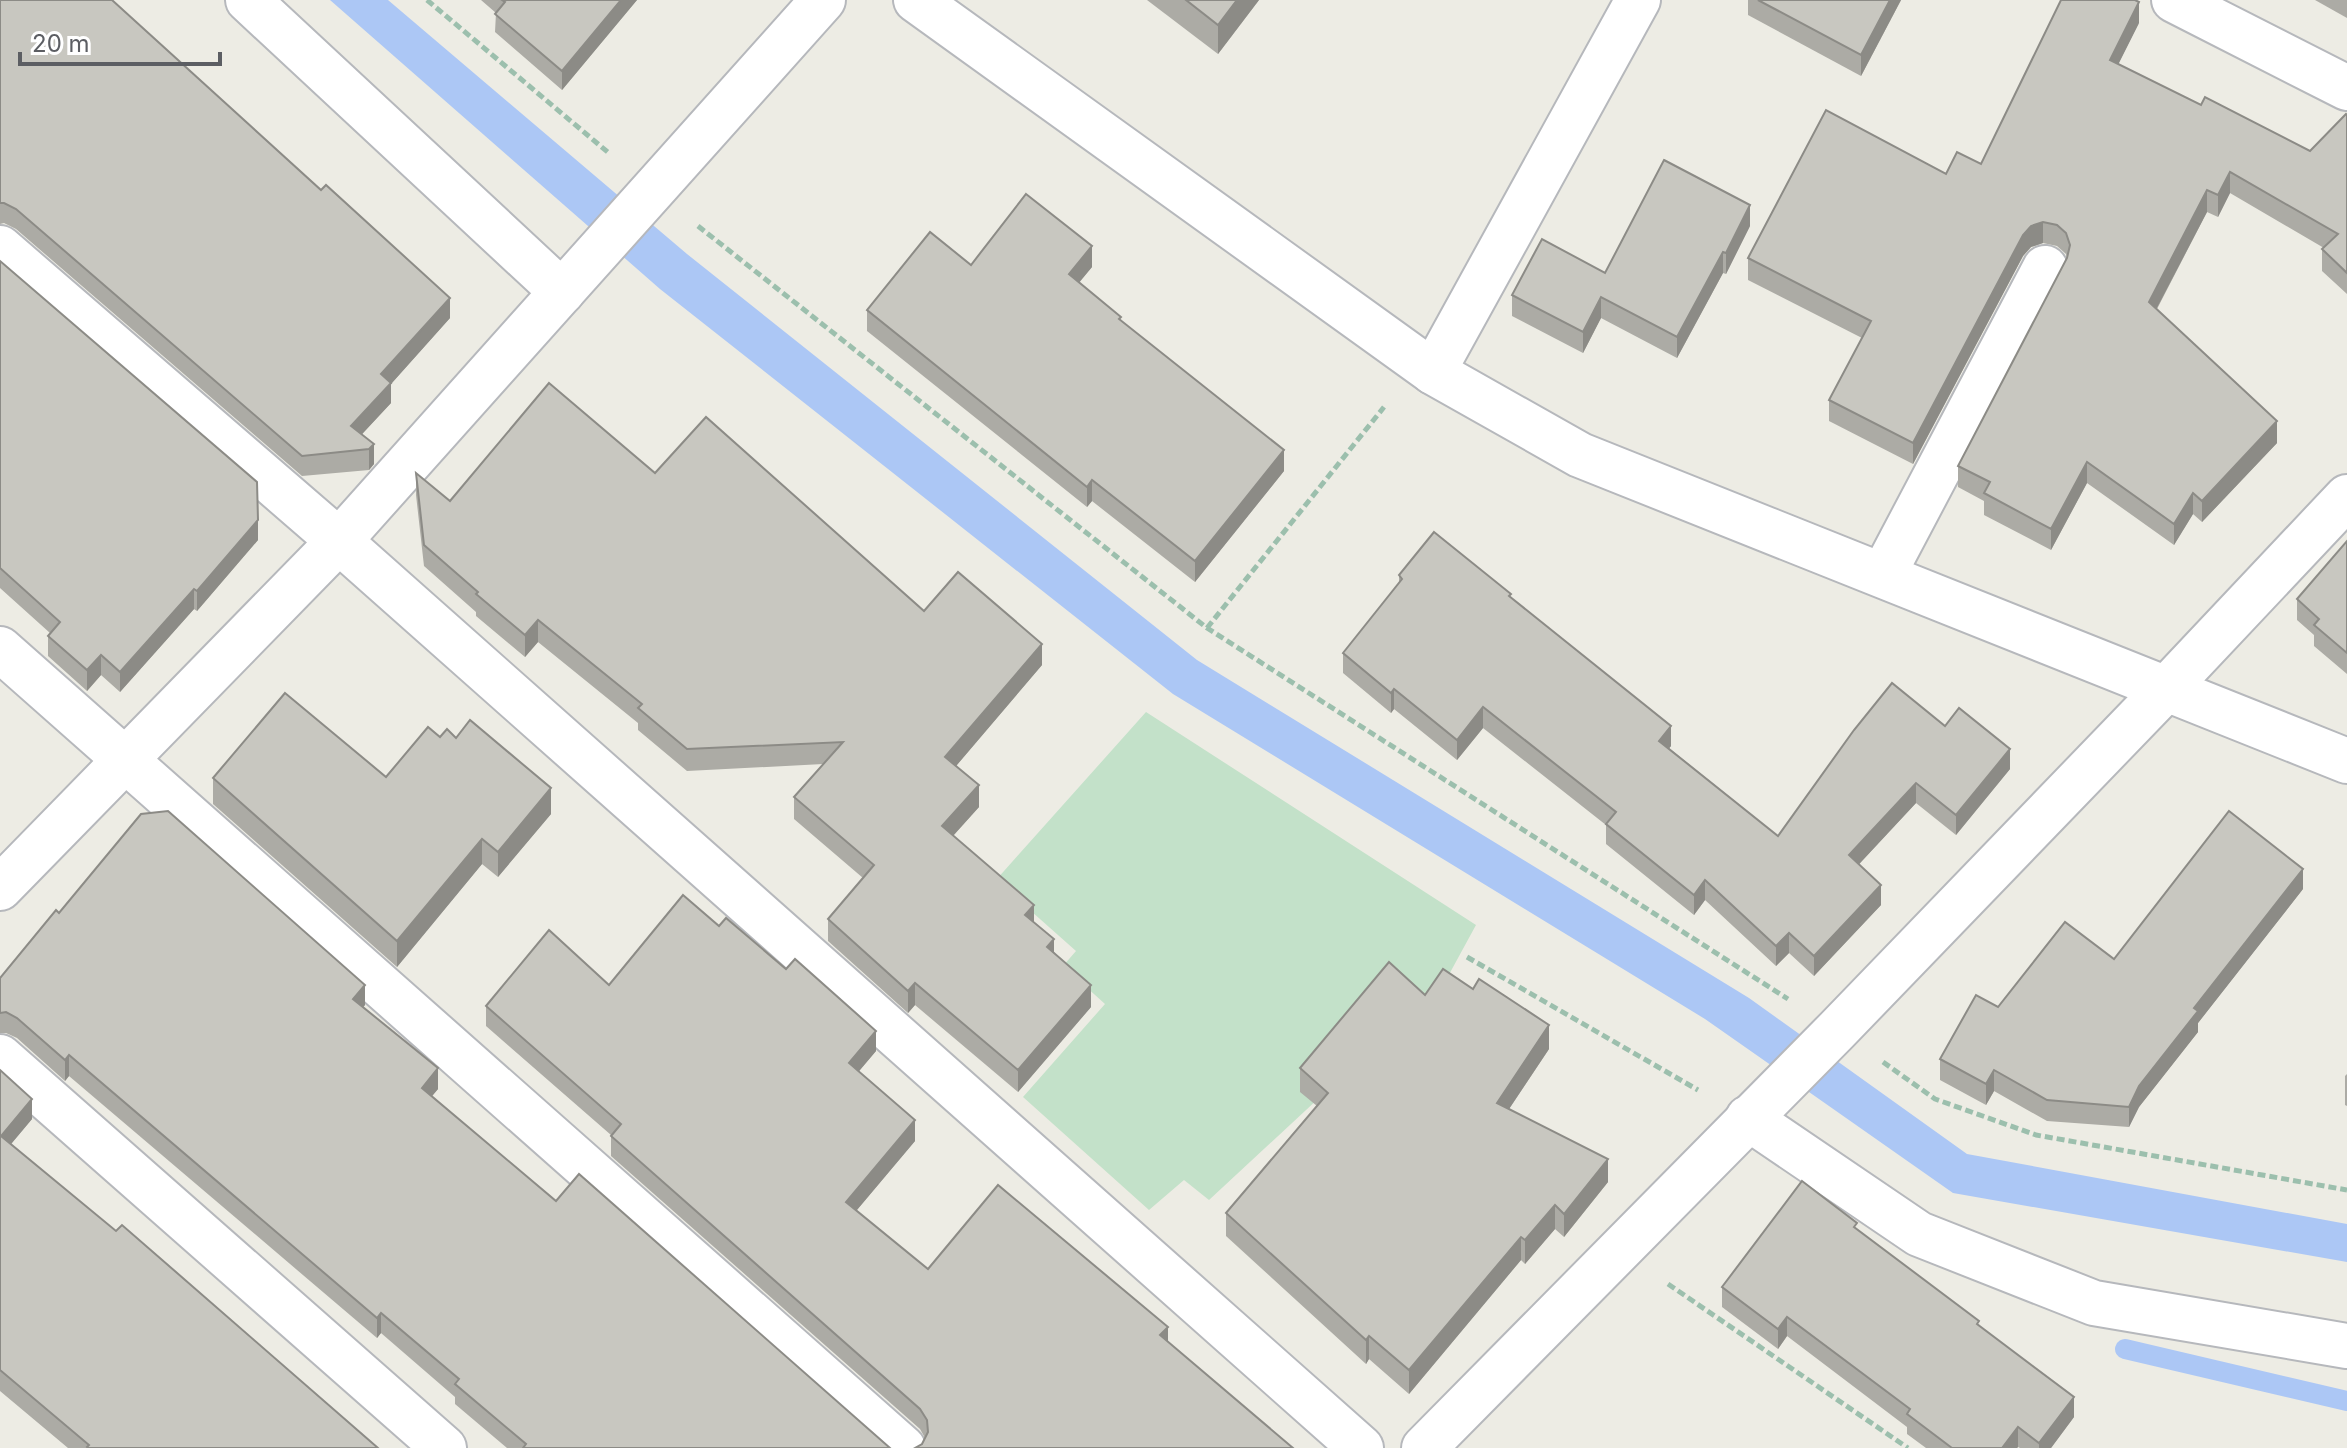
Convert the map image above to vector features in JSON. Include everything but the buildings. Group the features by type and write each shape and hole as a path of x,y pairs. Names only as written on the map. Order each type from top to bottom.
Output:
{"street":[{"path":"248,0 574,279"},
{"path":"0,888 339,541 823,0"},
{"path":"916,0 1427,367 1580,455 2347,761"},
{"path":"1427,367 1638,0"},
{"path":"2174,0 2347,88"},
{"path":"0,248 339,541 1361,1448"},
{"path":"1883,575 2045,268"},
{"path":"1424,1448 1830,1038 2347,497"},
{"path":"0,649 903,1448"},
{"path":"0,1057 444,1448"},
{"path":"1758,1109 1919,1234 2094,1303 2347,1346"}],"path":[{"path":"427,0 648,195 1207,628 1830,1038 1935,1099 2036,1135 2347,1190"},
{"path":"1207,628 1427,367"},
{"path":"1467,957 1758,1109"},
{"path":"1618,1249 1908,1448"}],"green space":[{"path":"1146,712 1476,925 1446,980 1209,1200 1184,1180 1149,1210 1023,1097 1105,1004 1063,966 1076,951 996,880"}],"water":[{"path":"330,0 388,0 687,254 1197,660 1749,998 1967,1154 2347,1224 2347,1262 1953,1193 1705,1019 1173,694 660,289"}],"waterway":[{"path":"2125,1349 2347,1401"}]}
